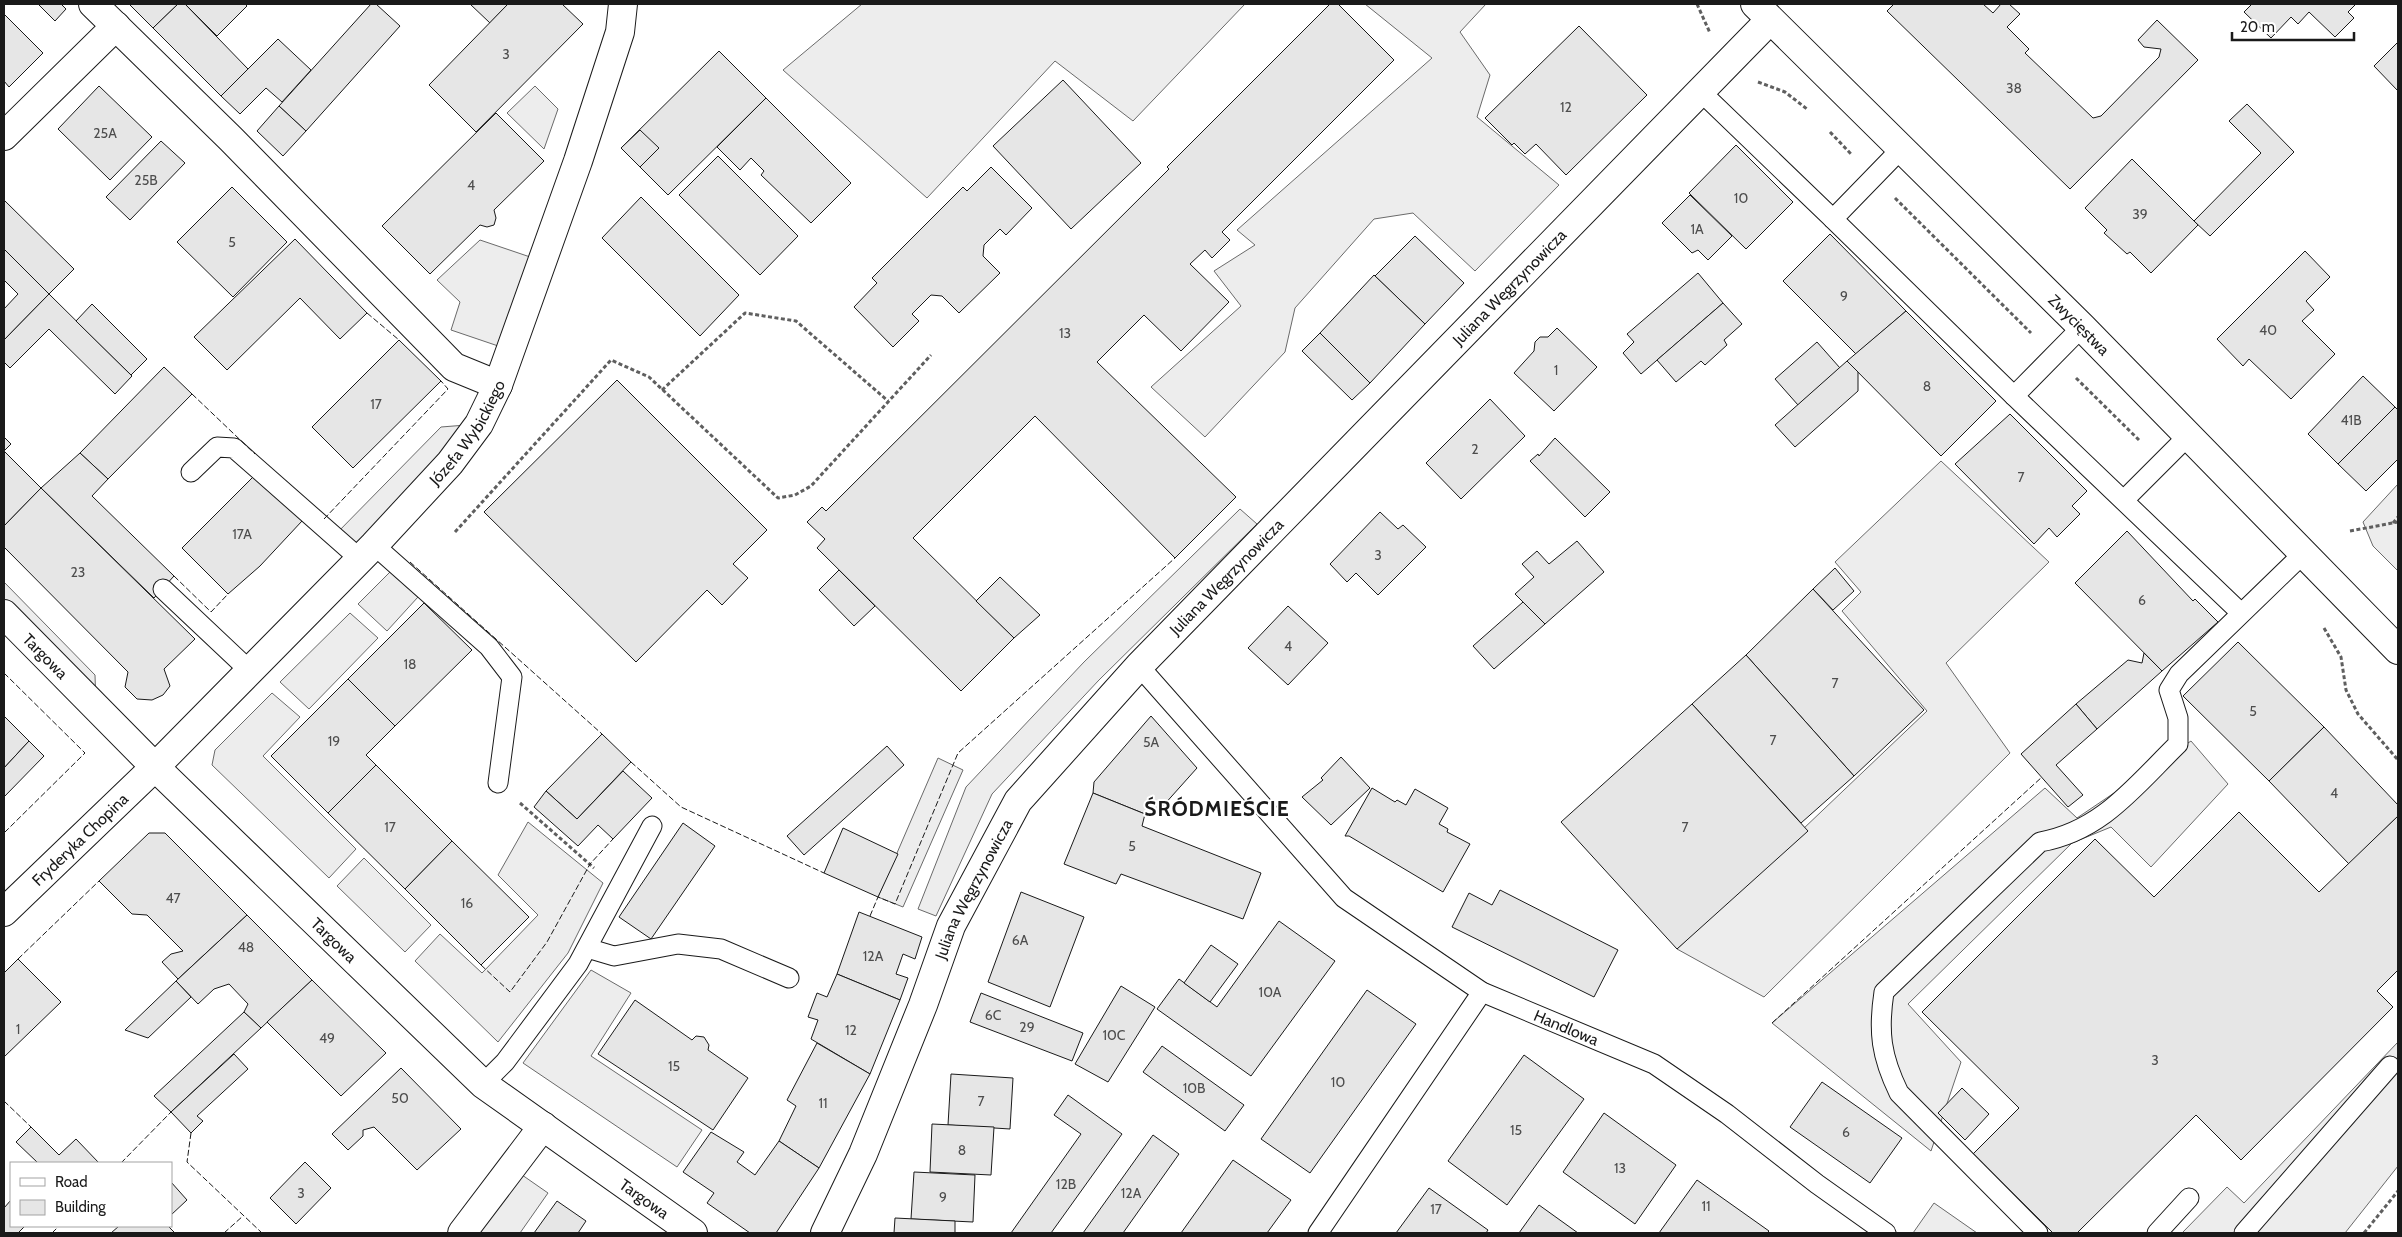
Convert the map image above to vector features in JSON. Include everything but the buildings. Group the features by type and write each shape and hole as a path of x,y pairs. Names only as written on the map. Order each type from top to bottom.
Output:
{"street":[{"path":"93,4 231,139 454,367 498,385"},
{"name":"Józefa Wybickiego","path":"155,767 367,552 450,462 479,424 498,385 578,161 620,32 623,4"},
{"name":"Juliana Węgrzynowicza","path":"826,1233 867,1145 923,1005 951,926 1018,801 1139,666 1700,90 1763,12"},
{"name":"Zwycięstwa","path":"1763,12 2082,327 2398,650"},
{"path":"4,134 116,26"},
{"name":"Targowa","path":"4,614 155,767 483,1084 693,1233"},
{"name":"Fryderyka Chopina","path":"4,912 155,767"},
{"path":"462,1233 543,1126"}],"lane":[{"path":"1700,90 2014,396 2241,612"},
{"path":"1833,219 1901,149"},
{"path":"2014,396 2082,327"},
{"path":"2124,500 2189,435"},
{"path":"191,472 217,447 234,448 489,647 512,677 498,783"},
{"path":"2038,1233 1899,1093 1887,1068 1880,1040 1880,1016 1884,992 2040,842 2061,838 2093,824 2124,799 2178,744 2178,718 2169,690 2179,674 2304,553"},
{"path":"163,589 250,671"},
{"name":"Handlowa","path":"1139,666 1344,898 1482,992 1654,1064 1727,1114 1817,1184 1886,1233"},
{"path":"483,1084 505,1062 578,964 652,826"},
{"path":"587,948 614,956 678,944 721,949 789,978"},
{"path":"1318,1233 1482,992"},
{"path":"2244,1233 2390,1066"},
{"path":"2157,1233 2189,1198"}],"path":[{"path":"662,390 744,313 796,321 888,402"},
{"path":"455,532 610,360 649,377 778,498 795,495 811,486 931,355"},
{"path":"2393,523 2398,517"},
{"path":"2350,531 2398,522"},
{"path":"2344,674 2346,690 2358,714 2398,760"},
{"path":"498,783 619,890"},
{"path":"2364,1233 2398,1190"}],"shaded area":[{"path":"862,4 1245,4 1133,121 1055,61 927,198 783,70"},
{"path":"1365,4 1486,4 1460,32 1490,75 1477,117 1559,185 1475,271 1413,213 1374,219 1295,308 1285,352 1205,437 1151,387 1241,306 1214,271 1255,245 1237,230 1432,58"},
{"path":"535,86 558,109 544,149 507,113"},
{"path":"480,240 542,261 510,350 451,330 460,302 437,280"},
{"path":"479,424 360,559 334,536 441,427"},
{"path":"1941,461 2049,562 1946,663 2010,753 1764,997 1677,949 1927,711 1842,611 1861,592 1835,562"},
{"path":"2398,484 2398,571 2373,546 2363,522"},
{"path":"1240,509 1257,524 1099,680 992,794 936,916 918,909 966,787 1084,662"},
{"path":"390,572 418,597 387,631 358,604"},
{"path":"4,582 95,675 96,707 4,614"},
{"path":"350,613 378,638 309,709 280,682"},
{"path":"272,693 300,717 263,756 356,849 329,878 212,765 215,750"},
{"path":"2191,741 2228,784 2151,867 2111,827 2072,843 1908,1004 1961,1062 1931,1151 1772,1023 2045,788 2077,818"},
{"path":"938,758 963,770 903,907 878,897"},
{"path":"528,822 603,883 568,953 498,1042 415,961 440,934 482,973 538,915 498,875"},
{"path":"364,858 431,925 405,952 337,886"},
{"path":"591,970 631,993 591,1056 702,1130 677,1167 523,1063"},
{"path":"2398,1042 2398,1166 2345,1233 2182,1233 2227,1187 2244,1203"},
{"path":"512,1168 548,1193 520,1233 462,1233"},
{"path":"1934,1203 1977,1233 1913,1233"}],"fence":[{"path":"367,313 399,340"},
{"path":"324,519 448,389 441,381"},
{"path":"192,394 255,454"},
{"path":"870,916 878,897 895,904 958,753 1175,558"},
{"path":"410,562 602,734"},
{"path":"174,576 211,612 228,594"},
{"path":"4,673 85,753 4,833"},
{"path":"631,762 681,807 824,873"},
{"path":"1772,1023 2042,777"},
{"path":"481,965 510,992 547,942 590,864 613,839"},
{"path":"18,959 99,881"},
{"path":"4,1101 31,1127"},
{"path":"122,1162 171,1112"},
{"path":"191,1133 187,1162 262,1233"},
{"path":"224,1233 243,1216"},
{"path":"52,1233 58,1227"}],"district":[{"name":"ŚRÓDMIEŚCIE","path":"1217,808"}]}
